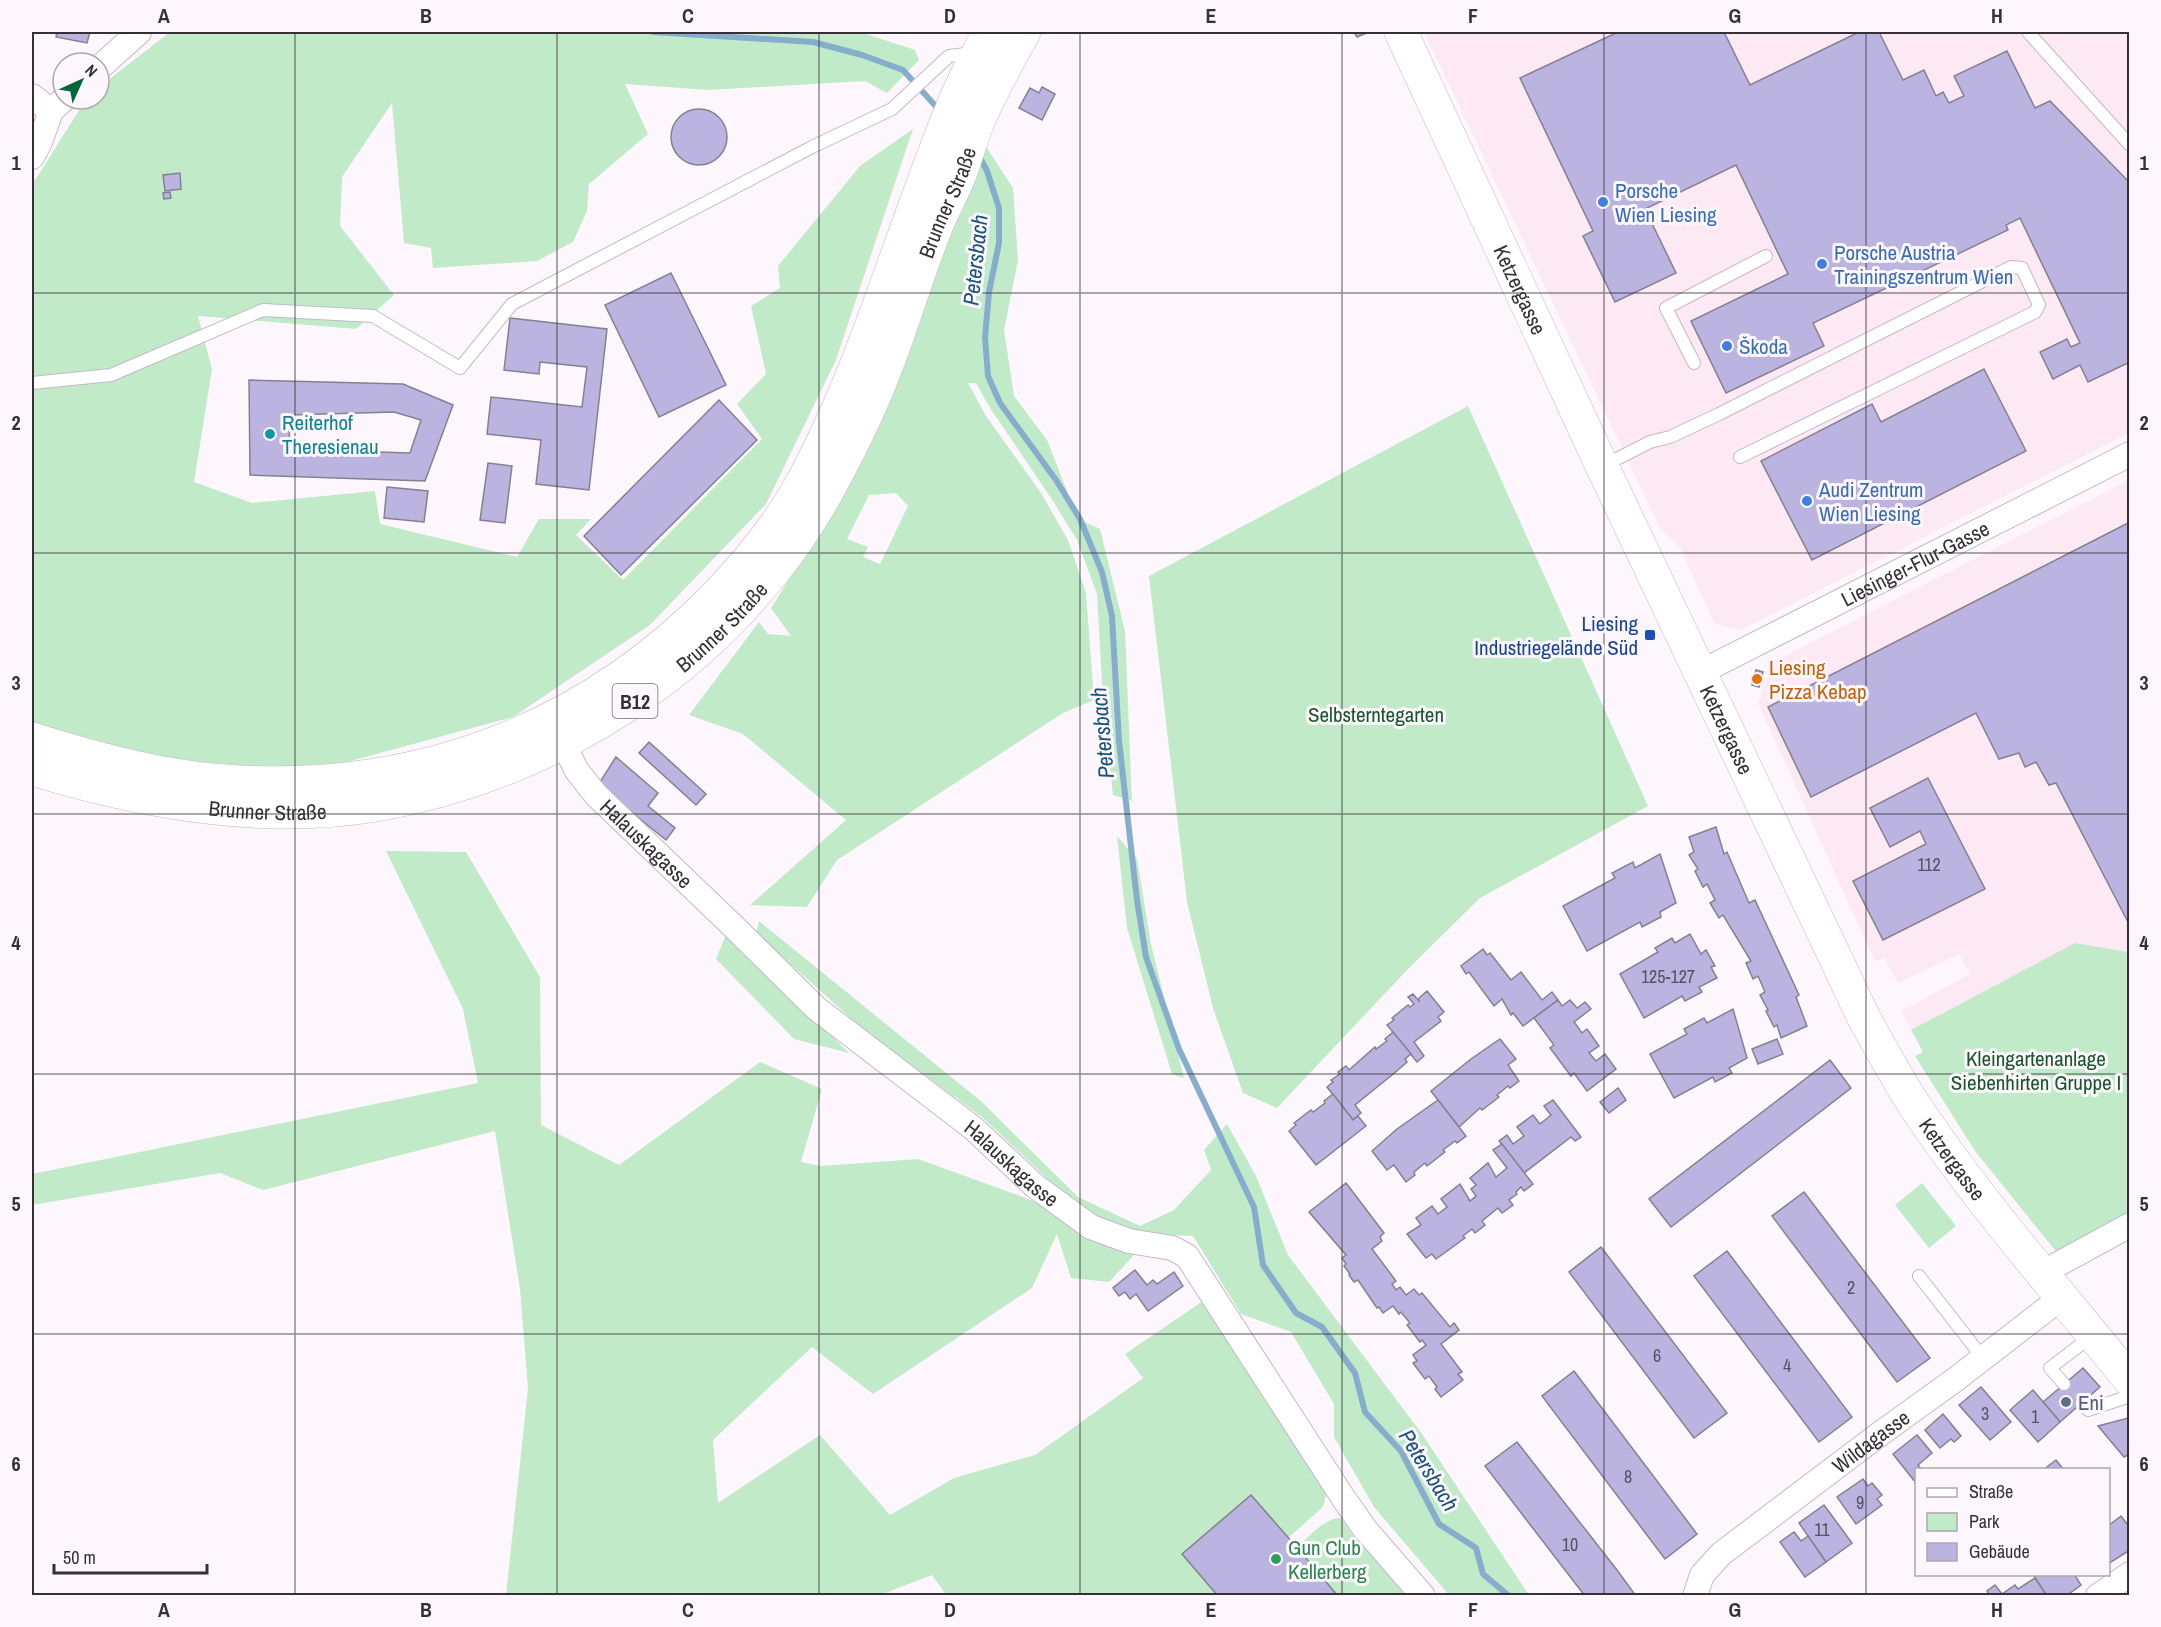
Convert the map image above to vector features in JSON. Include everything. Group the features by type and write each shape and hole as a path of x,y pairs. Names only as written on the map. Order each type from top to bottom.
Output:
{"main road":[{"name":"Brunner Straße","path":"32,769 137,796 198,806 252,810 315,810 374,805 435,792 487,777 564,743 627,706 676,671 733,619 783,559 834,480 885,370 939,220 960,175 976,126 1024,32"},
{"name":"Ketzergasse","path":"1401,32 1602,466 1858,1005 1889,1064 1932,1130 2052,1285 2130,1380"},
{"name":"Brunner Straße","path":"32,739 131,766 180,776 238,782 337,781 410,770 491,745 534,726 609,686 651,656 693,619 733,578 768,534 801,484 858,364 937,145 954,102 984,42"}],"street":[{"path":"111,57 139,32"},
{"path":"32,96 51,103"},
{"path":"32,157 55,111"},
{"name":"Liesinger-Flur-Gasse","path":"1701,672 2130,454"},
{"name":"Halauskagasse","path":"564,743 577,771 596,795 816,1008 973,1128 1035,1186 1082,1221 1091,1227 1129,1241 1172,1248 1187,1256 1344,1499 1365,1529 1423,1596"},
{"name":"Wildagasse","path":"1695,1596 1702,1575 1720,1554 1983,1358 2052,1285 2130,1226"},
{"path":"2098,1596 2130,1574"}],"lane":[{"path":"2028,32 2130,145"},
{"path":"32,383 111,375 263,310 373,316 460,368 512,304 812,147 892,109 930,71 949,56 984,42"},
{"path":"1694,363 1666,308 1766,256"},
{"path":"1602,466 1650,442 1670,437 1719,414 2011,267 2022,268 2039,305 2035,312 1740,457"},
{"path":"1919,1276 1983,1358"},
{"path":"2064,1384 2050,1368 2093,1335"},
{"path":"2082,1404 2088,1410 2130,1396"}],"shaded area":[{"path":"1424,32 2129,32 2129,433 1739,631 1714,623 1680,547 1660,528"},
{"path":"2129,480 2129,952 2075,943 1911,1030 1901,1011 1970,974 1959,954 1898,983 1884,957 1875,962 1758,703 1773,662"}],"green space":[{"path":"170,32 860,32 915,50 919,60 887,93 865,81 708,90 625,84 648,134 589,184 587,211 573,242 537,261 433,268 431,248 404,243 392,103 342,177 340,226 394,295 356,329 198,316 212,369 194,482 252,503 375,491 380,524 517,557 539,519 591,519 576,535 623,580 762,439 737,404 766,374 751,306 780,288 778,266 860,166 913,129 836,360 766,504 650,625 513,717 332,766 213,767 96,746 32,726 32,185 78,111 111,111 111,78"},
{"path":"985,145 1013,188 1018,260 1004,330 1014,396 1047,440 1078,519 1100,529 1125,631 1132,801 1113,795 1103,701 1097,594 1077,540 976,383 968,383 986,416 1041,493 1068,540 1086,593 1094,700 1063,713 837,860 807,907 750,905 846,820 743,734 689,715 759,622 768,634 791,636 771,608 824,524","holes":["896,493 908,506 880,564 863,557 868,547 847,539 869,495"]},
{"name":"Selbsterntegarten","path":"1468,406 1648,806 1480,898 1408,969 1277,1108 1243,1093 1213,1008 1187,902 1149,576"},
{"path":"1117,836 1137,859 1151,944 1184,1078 1172,1074 1127,928"},
{"path":"386,851 466,852 540,977 541,1125 619,1165 760,1062 822,1089 801,1162 821,1166 918,1159 1042,1204 1083,1232 1134,1255 1109,1282 1071,1278 1057,1234 1032,1288 873,1394 812,1347 713,1440 718,1503 820,1435 890,1515 954,1478 1035,1455 1143,1378 1125,1354 1203,1301 1321,1482 1326,1496 1323,1507 1287,1539 1295,1549 1323,1525 1341,1518 1352,1534 1408,1595 947,1596 932,1575 880,1595 506,1595 528,1388 520,1289 495,1131 263,1190 220,1173 32,1205 32,1174 478,1083 463,1009"},
{"path":"759,921 982,1102 1078,1197 1140,1226 1174,1210 1211,1170 1204,1150 1227,1124 1256,1176 1288,1255 1422,1434 1529,1595 1449,1595 1374,1507 1334,1437 1334,1404 1291,1332 1241,1314 1193,1236 1135,1233 1089,1218 982,1117 865,1031 756,933"},
{"path":"727,932 849,1053 794,1039 716,959"},
{"name":"Kleingartenanlage Siebenhirten Gruppe I","path":"2075,943 2129,952 2129,1215 2058,1254 1975,1151 1915,1056 1923,1052 1911,1030"},
{"path":"1922,1183 1956,1226 1929,1248 1895,1205"}],"building":[{"path":"57,32 90,32 87,43 56,37"},
{"path":"1354,32 1369,32 1357,37"},
{"path":"1618,32 1724,32 1750,85 1859,32 1879,32 1903,80 1924,70 1936,96 1943,92 1949,103 1964,96 1954,76 2007,51 2035,108 2050,101 2130,183 2130,362 2088,382 2080,365 2053,379 2040,352 2067,339 2071,347 2080,343 2020,218 2006,225 2008,230 1813,323 1824,346 1726,393 1691,321 1788,274 1736,165 1645,209 1676,273 1615,302 1583,236 1593,231 1520,78"},
{"path":"1042,87 1055,94 1042,120 1019,108 1030,88 1039,93"},
{"path":"694,109 704,109 719,117 725,126 727,137 725,148 719,157 704,165 694,165 683,160 676,153 671,142 671,132 676,121 683,114"},
{"path":"180,173 181,189 165,191 163,175"},
{"path":"170,192 171,198 164,199 163,193"},
{"path":"671,273 726,385 659,417 605,305"},
{"path":"510,318 607,329 589,490 536,484 541,440 487,434 491,397 582,407 587,367 540,362 539,374 504,370"},
{"path":"1984,369 2026,451 1812,560 1761,461 1872,404 1881,422"},
{"name":"Reiterhof Theresienau","path":"249,380 403,384 453,405 425,481 250,475","holes":["394,412 421,420 410,453 289,449 290,415"]},
{"path":"719,400 757,440 621,575 584,536"},
{"path":"488,463 512,466 505,523 480,520"},
{"path":"387,487 428,491 424,522 384,518"},
{"path":"2130,522 2130,926 2056,783 2049,785 2036,762 2025,767 2019,753 1999,759 1976,713 1811,797 1768,707"},
{"name":"Liesing Pizza Kebap","path":"1756,670 1763,672 1759,687 1752,685"},
{"path":"649,742 706,794 696,805 639,753"},
{"path":"616,757 658,793 648,806 675,828 666,840 598,785"},
{"path":"1928,778 1985,889 1883,940 1853,881 1926,844 1920,831 1890,847 1870,808"},
{"path":"1716,827 1724,854 1727,852 1749,903 1755,900 1799,995 1796,997 1807,1026 1781,1038 1777,1025 1774,1027 1760,995 1765,992 1758,976 1753,979 1746,963 1751,961 1723,915 1719,918 1710,903 1715,900 1707,884 1703,887 1695,871 1698,869 1689,855 1694,852 1689,837"},
{"path":"1660,854 1676,903 1660,912 1661,917 1642,927 1640,922 1587,951 1563,906 1615,878 1612,873 1633,862 1635,868"},
{"path":"1690,934 1701,954 1706,950 1715,966 1711,967 1717,978 1699,987 1702,992 1685,1001 1682,996 1644,1018 1620,974 1658,952 1655,948 1672,938 1675,943"},
{"path":"1483,949 1487,955 1490,953 1511,980 1521,972 1542,1000 1552,992 1558,1000 1523,1026 1513,1013 1511,1015 1502,999 1494,1006 1469,972 1466,974 1461,966"},
{"path":"1427,991 1444,1012 1438,1017 1441,1021 1414,1042 1424,1056 1417,1062 1387,1025 1408,1005 1410,1007 1414,1004 1408,997 1413,994 1419,1001 1419,998"},
{"path":"1558,1000 1562,1006 1570,1000 1577,1008 1585,1002 1591,1009 1574,1022 1582,1033 1587,1029 1599,1046 1589,1053 1596,1061 1605,1054 1616,1069 1587,1091 1574,1073 1571,1076 1550,1048 1554,1045 1534,1018"},
{"path":"1733,1009 1747,1058 1729,1068 1732,1073 1715,1082 1713,1077 1674,1098 1650,1054 1687,1034 1684,1029 1704,1018 1707,1023"},
{"path":"1393,1032 1411,1054 1405,1059 1407,1062 1355,1105 1361,1113 1353,1120 1327,1087 1333,1082 1331,1080 1340,1074 1338,1072 1346,1066 1349,1070 1375,1047 1376,1049 1387,1041 1385,1039"},
{"path":"1500,1039 1516,1059 1508,1065 1519,1081 1510,1088 1508,1086 1497,1095 1499,1097 1482,1110 1480,1108 1459,1127 1431,1091"},
{"path":"1777,1039 1783,1054 1758,1064 1752,1049"},
{"path":"1830,1060 1851,1088 1671,1227 1649,1199"},
{"path":"1618,1088 1626,1100 1609,1113 1600,1102"},
{"path":"1333,1094 1353,1120 1358,1116 1366,1126 1316,1165 1289,1131 1296,1125 1294,1123 1311,1110 1313,1112"},
{"path":"1438,1100 1466,1136 1443,1150 1445,1152 1427,1166 1425,1163 1406,1182 1394,1165 1387,1170 1372,1151 1397,1129"},
{"path":"1553,1100 1581,1137 1575,1141 1571,1137 1524,1173 1499,1141 1507,1135 1513,1144 1524,1136 1517,1127 1533,1115 1540,1124 1551,1115 1544,1106"},
{"path":"1502,1144 1533,1184 1524,1191 1521,1187 1516,1192 1517,1194 1509,1200 1513,1205 1502,1213 1498,1208 1482,1221 1485,1225 1475,1233 1472,1229 1463,1236 1465,1238 1436,1259 1432,1254 1426,1258 1407,1234 1421,1225 1416,1218 1432,1206 1438,1214 1447,1207 1441,1199 1460,1184 1470,1201 1476,1196 1471,1189 1476,1185 1470,1178 1488,1163 1496,1177 1507,1168 1493,1150"},
{"path":"1346,1183 1384,1233 1380,1237 1382,1241 1372,1249 1396,1281 1392,1284 1396,1290 1400,1287 1406,1295 1414,1289 1419,1295 1422,1293 1450,1327 1454,1323 1459,1330 1441,1344 1462,1372 1458,1374 1463,1380 1441,1397 1429,1376 1425,1379 1413,1363 1417,1361 1413,1355 1426,1345 1422,1340 1420,1342 1407,1325 1410,1323 1401,1312 1399,1314 1393,1306 1383,1313 1358,1280 1354,1282 1344,1266 1346,1264 1342,1258 1346,1255 1309,1212"},
{"path":"1804,1192 1930,1358 1897,1382 1772,1216"},
{"path":"1601,1247 1727,1413 1694,1438 1569,1272"},
{"path":"1727,1251 1852,1417 1819,1442 1694,1276"},
{"path":"1135,1270 1147,1285 1153,1280 1157,1284 1174,1272 1183,1286 1148,1311 1136,1294 1130,1299 1125,1292 1119,1296 1113,1288"},
{"path":"2083,1368 2100,1387 2060,1422 2043,1402"},
{"path":"1574,1371 1697,1534 1665,1559 1542,1396"},
{"path":"1981,1387 2011,1422 1990,1440 1959,1405"},
{"path":"2033,1390 2060,1422 2038,1442 2010,1410"},
{"path":"1943,1414 1961,1436 1954,1442 1951,1439 1940,1448 1925,1430"},
{"path":"2128,1418 2130,1421 2130,1454 2124,1457 2098,1426"},
{"path":"1917,1435 1932,1453 1918,1465 1920,1468 1915,1468 1915,1482 1893,1454"},
{"path":"1517,1442 1636,1596 1585,1596 1485,1466"},
{"path":"2056,1460 2062,1468 2046,1468"},
{"path":"1863,1479 1868,1486 1872,1483 1882,1495 1877,1499 1882,1505 1856,1524 1837,1497"},
{"path":"1251,1495 1338,1596 1218,1596 1182,1554"},
{"path":"1824,1505 1852,1543 1826,1562 1799,1523"},
{"path":"2121,1516 2130,1528 2130,1550 2110,1563 2110,1524"},
{"path":"1794,1532 1801,1541 1808,1536 1826,1562 1805,1577 1780,1542"},
{"path":"2034,1576 2075,1576 2081,1585 2066,1596 2047,1596"},
{"path":"2035,1578 2047,1596 2002,1594 2015,1585 2018,1589"},
{"path":"1995,1585 2003,1596 1990,1596 1987,1591"}],"waterway":[{"name":"Petersbach","path":"653,32 813,42 862,55 903,70 941,112"},
{"name":"Petersbach","path":"979,156 987,171 999,208 999,243 989,292 985,338 988,376 1000,403 1056,480 1080,519 1102,572 1112,616 1119,741 1137,900 1146,957 1179,1049 1254,1207 1263,1265 1296,1313 1322,1327 1355,1373 1365,1412 1401,1451 1439,1524 1476,1548 1483,1574 1509,1596"}],"place":[{"name":"Porsche Wien Liesing","path":"1603,202"},
{"name":"Porsche Austria Trainingszentrum Wien","path":"1822,264"},
{"name":"Škoda","path":"1727,346"},
{"name":"Reiterhof Theresienau","path":"270,434"},
{"name":"Audi Zentrum Wien Liesing","path":"1807,501"},
{"name":"Liesing Industriegelände Süd","path":"1650,635"},
{"name":"Liesing Pizza Kebap","path":"1757,679"},
{"name":"Eni","path":"2066,1402"},
{"name":"Gun Club Kellerberg","path":"1276,1559"}]}
